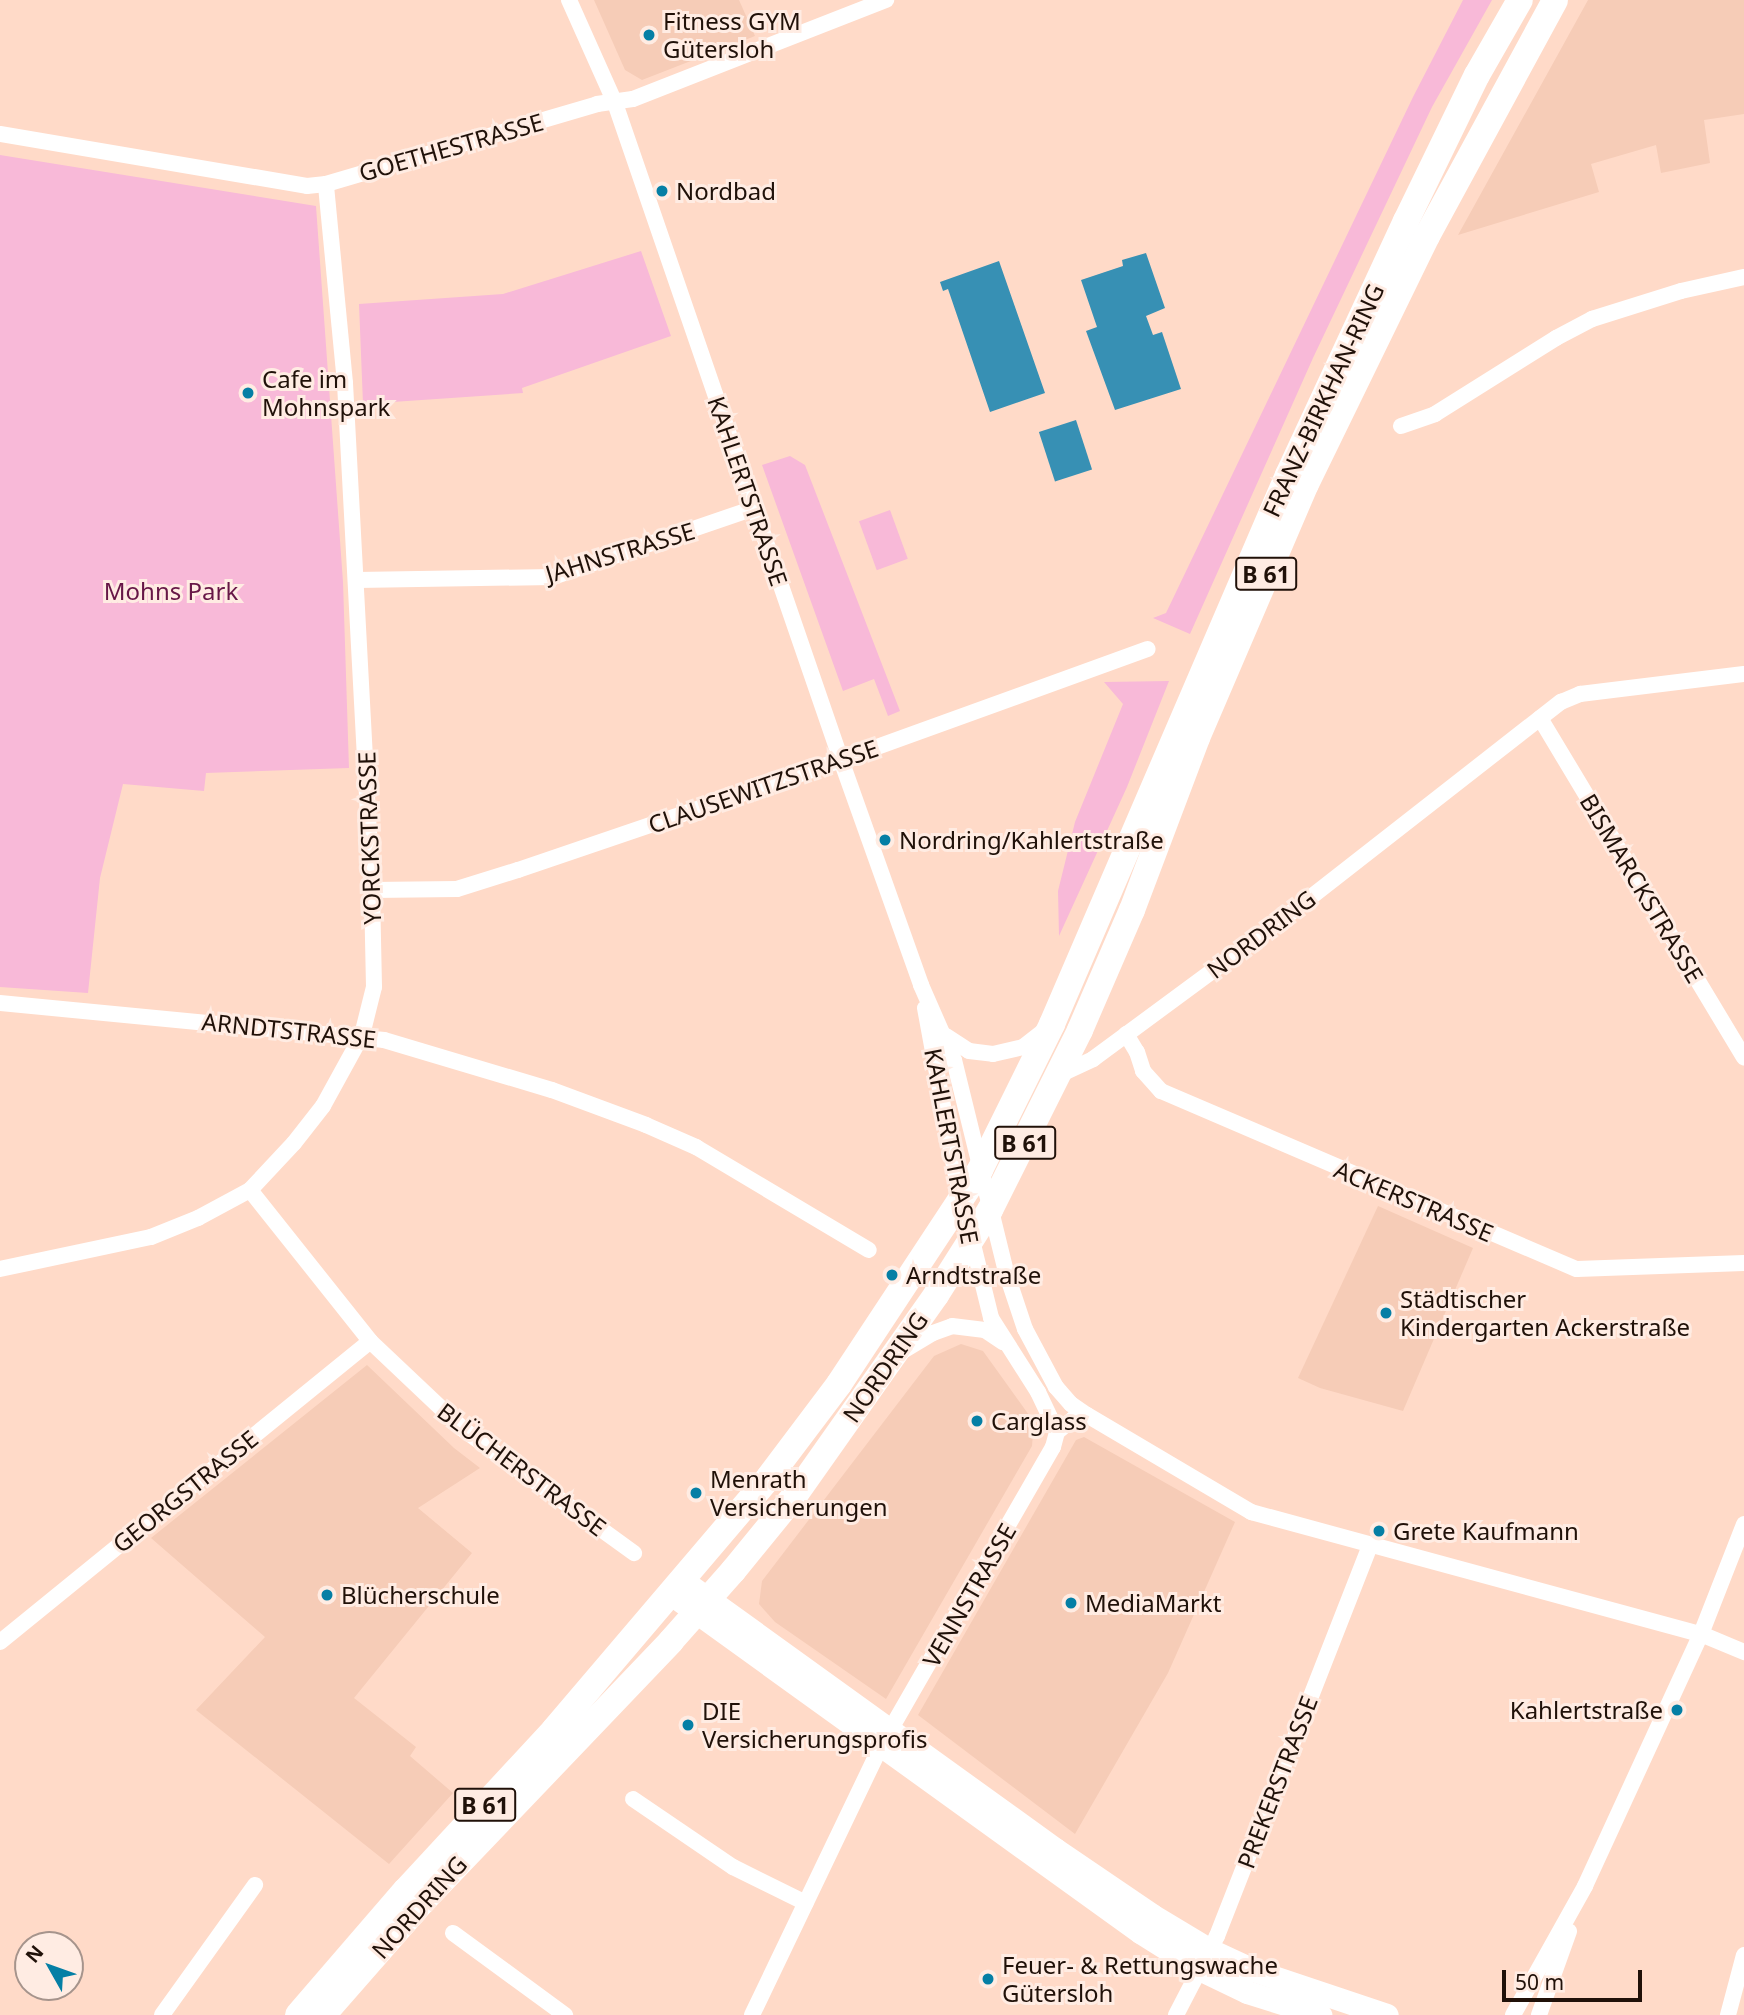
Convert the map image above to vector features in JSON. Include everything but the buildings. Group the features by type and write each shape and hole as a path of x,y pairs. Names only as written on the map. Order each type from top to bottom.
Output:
{"main road":[{"name":"FRANZ-BIRKHAN-RING","path":"1009,1116 1052,1024 1294,462 1477,75 1520,0"},
{"name":"FRANZ-BIRKHAN-RING","path":"1059,1075 1132,910 1197,738 1306,484 1427,236 1555,0"},
{"name":"NORDRING","path":"323,2015 421,1903 703,1607 795,1495 971,1242 1059,1075"},
{"name":"NORDRING","path":"298,2015 406,1890 554,1730 769,1477 839,1384 962,1200 1009,1116"},
{"path":"677,1587 886,1737 1140,1932 1205,1959 1254,1970 1387,2015"},
{"path":"1205,1959 1247,1992 1320,2015"}],"street":[{"name":"KAHLERTSTRASSE","path":"569,0 615,103 841,760 921,985 954,1060 1007,1275 1029,1339 1056,1387 1071,1404 1087,1415 1251,1512 1701,1634 1744,1652"},
{"name":"GOETHESTRASSE","path":"0,135 307,186 326,184 597,104 633,99 879,1"},
{"name":"YORCKSTRASSE","path":"0,1269 151,1237 198,1218 250,1190 294,1143 323,1106 362,1035 374,987 372,890 345,383 326,184"},
{"path":"1401,426 1435,414 1556,338 1592,319 1681,291 1744,278"},
{"name":"JAHNSTRASSE","path":"357,580 553,577 755,508"},
{"name":"CLAUSEWITZSTRASSE","path":"372,890 457,889 841,760 1147,649"},
{"name":"NORDRING","path":"1059,1075 1093,1059 1279,922 1562,702 1580,694 1744,674"},
{"name":"BISMARCKSTRASSE","path":"1540,718 1744,1057"},
{"name":"KAHLERTSTRASSE","path":"921,985 962,1200 990,1318 1038,1392 1057,1432"},
{"name":"ARNDTSTRASSE","path":"0,1003 362,1035 552,1090 646,1125 696,1147 869,1250"},
{"name":"KAHLERTSTRASSE","path":"945,1035 969,1051 993,1054 1023,1047 1052,1024"},
{"name":"ACKERSTRASSE","path":"1126,1034 1137,1052 1143,1071 1161,1091 1577,1269 1744,1263"},
{"name":"BLÜCHERSTRASSE","path":"250,1190 370,1341 464,1430 634,1553"},
{"path":"892,1358 933,1333 953,1326 985,1330 1005,1343"},
{"name":"GEORGSTRASSE","path":"0,1642 370,1341"},
{"path":"1057,1432 1074,1418 1087,1415"},
{"name":"VENNSTRASSE","path":"752,2015 886,1737 1054,1447 1057,1432"},
{"path":"1513,2015 1585,1886 1701,1634 1744,1524"},
{"name":"PREKERSTRASSE","path":"1176,2015 1205,1959 1370,1545"},
{"path":"633,1799 733,1867 806,1903"},
{"path":"162,2015 255,1885"},
{"path":"1539,2015 1585,1886"},
{"path":"453,1933 565,2015"},
{"path":"1728,2015 1744,1955"}],"shaded area":[{"path":"594,0 739,0 755,36 642,80 625,70"},
{"path":"1588,0 1744,0 1744,114 1704,120 1710,163 1661,173 1656,145 1591,164 1599,192 1458,235"},
{"name":"Städtischer Kindergarten Ackerstraße","path":"1378,1206 1473,1248 1403,1411 1320,1388 1298,1378"},
{"path":"961,1344 983,1351 1034,1422 1032,1446 886,1699 775,1622 759,1604 762,1581 934,1356"},
{"name":"Blücherschule","path":"367,1365 454,1448 480,1468 418,1508 472,1553 354,1698 416,1747 410,1756 453,1793 389,1864 196,1710 265,1637 151,1538"},
{"path":"1084,1437 1235,1522 1168,1673 1075,1834 918,1715 1076,1440"}],"green space":[{"path":"1463,0 1492,0 1432,107 1313,358 1190,634 1153,618 1166,613 1413,97"},
{"name":"Mohns Park","path":"0,155 316,206 343,582 349,768 206,773 204,791 123,784 100,878 88,993 0,987"},
{"path":"641,251 671,336 522,388 523,393 363,404 359,304 503,294"},
{"path":"790,456 805,465 900,711 888,716 874,679 843,691 762,465"},
{"path":"890,510 908,559 877,570 859,521"},
{"path":"1169,681 1127,787 1059,936 1058,891 1075,822 1123,704 1104,682"}],"water":[{"path":"1146,253 1165,308 1146,316 1153,335 1162,332 1181,389 1115,410 1086,331 1097,327 1081,280 1123,266 1122,260"},
{"path":"999,261 1045,393 990,412 948,289 943,291 940,282"},
{"path":"1076,420 1092,469 1055,482 1039,432"}],"place":[{"name":"Fitness GYM Gütersloh","path":"649,35"},
{"name":"Nordbad","path":"662,191"},
{"name":"Cafe im Mohnspark","path":"248,393"},
{"name":"Nordring/Kahlertstraße","path":"885,840"},
{"name":"Arndtstraße","path":"892,1275"},
{"name":"Städtischer Kindergarten Ackerstraße","path":"1386,1313"},
{"name":"Carglass","path":"977,1421"},
{"name":"Menrath Versicherungen","path":"696,1493"},
{"name":"Grete Kaufmann","path":"1379,1531"},
{"name":"Blücherschule","path":"327,1595"},
{"name":"MediaMarkt","path":"1071,1603"},
{"name":"Kahlertstraße","path":"1677,1710"},
{"name":"DIE Versicherungsprofis","path":"688,1725"},
{"name":"Feuer- & Rettungswache Gütersloh","path":"988,1979"}]}
